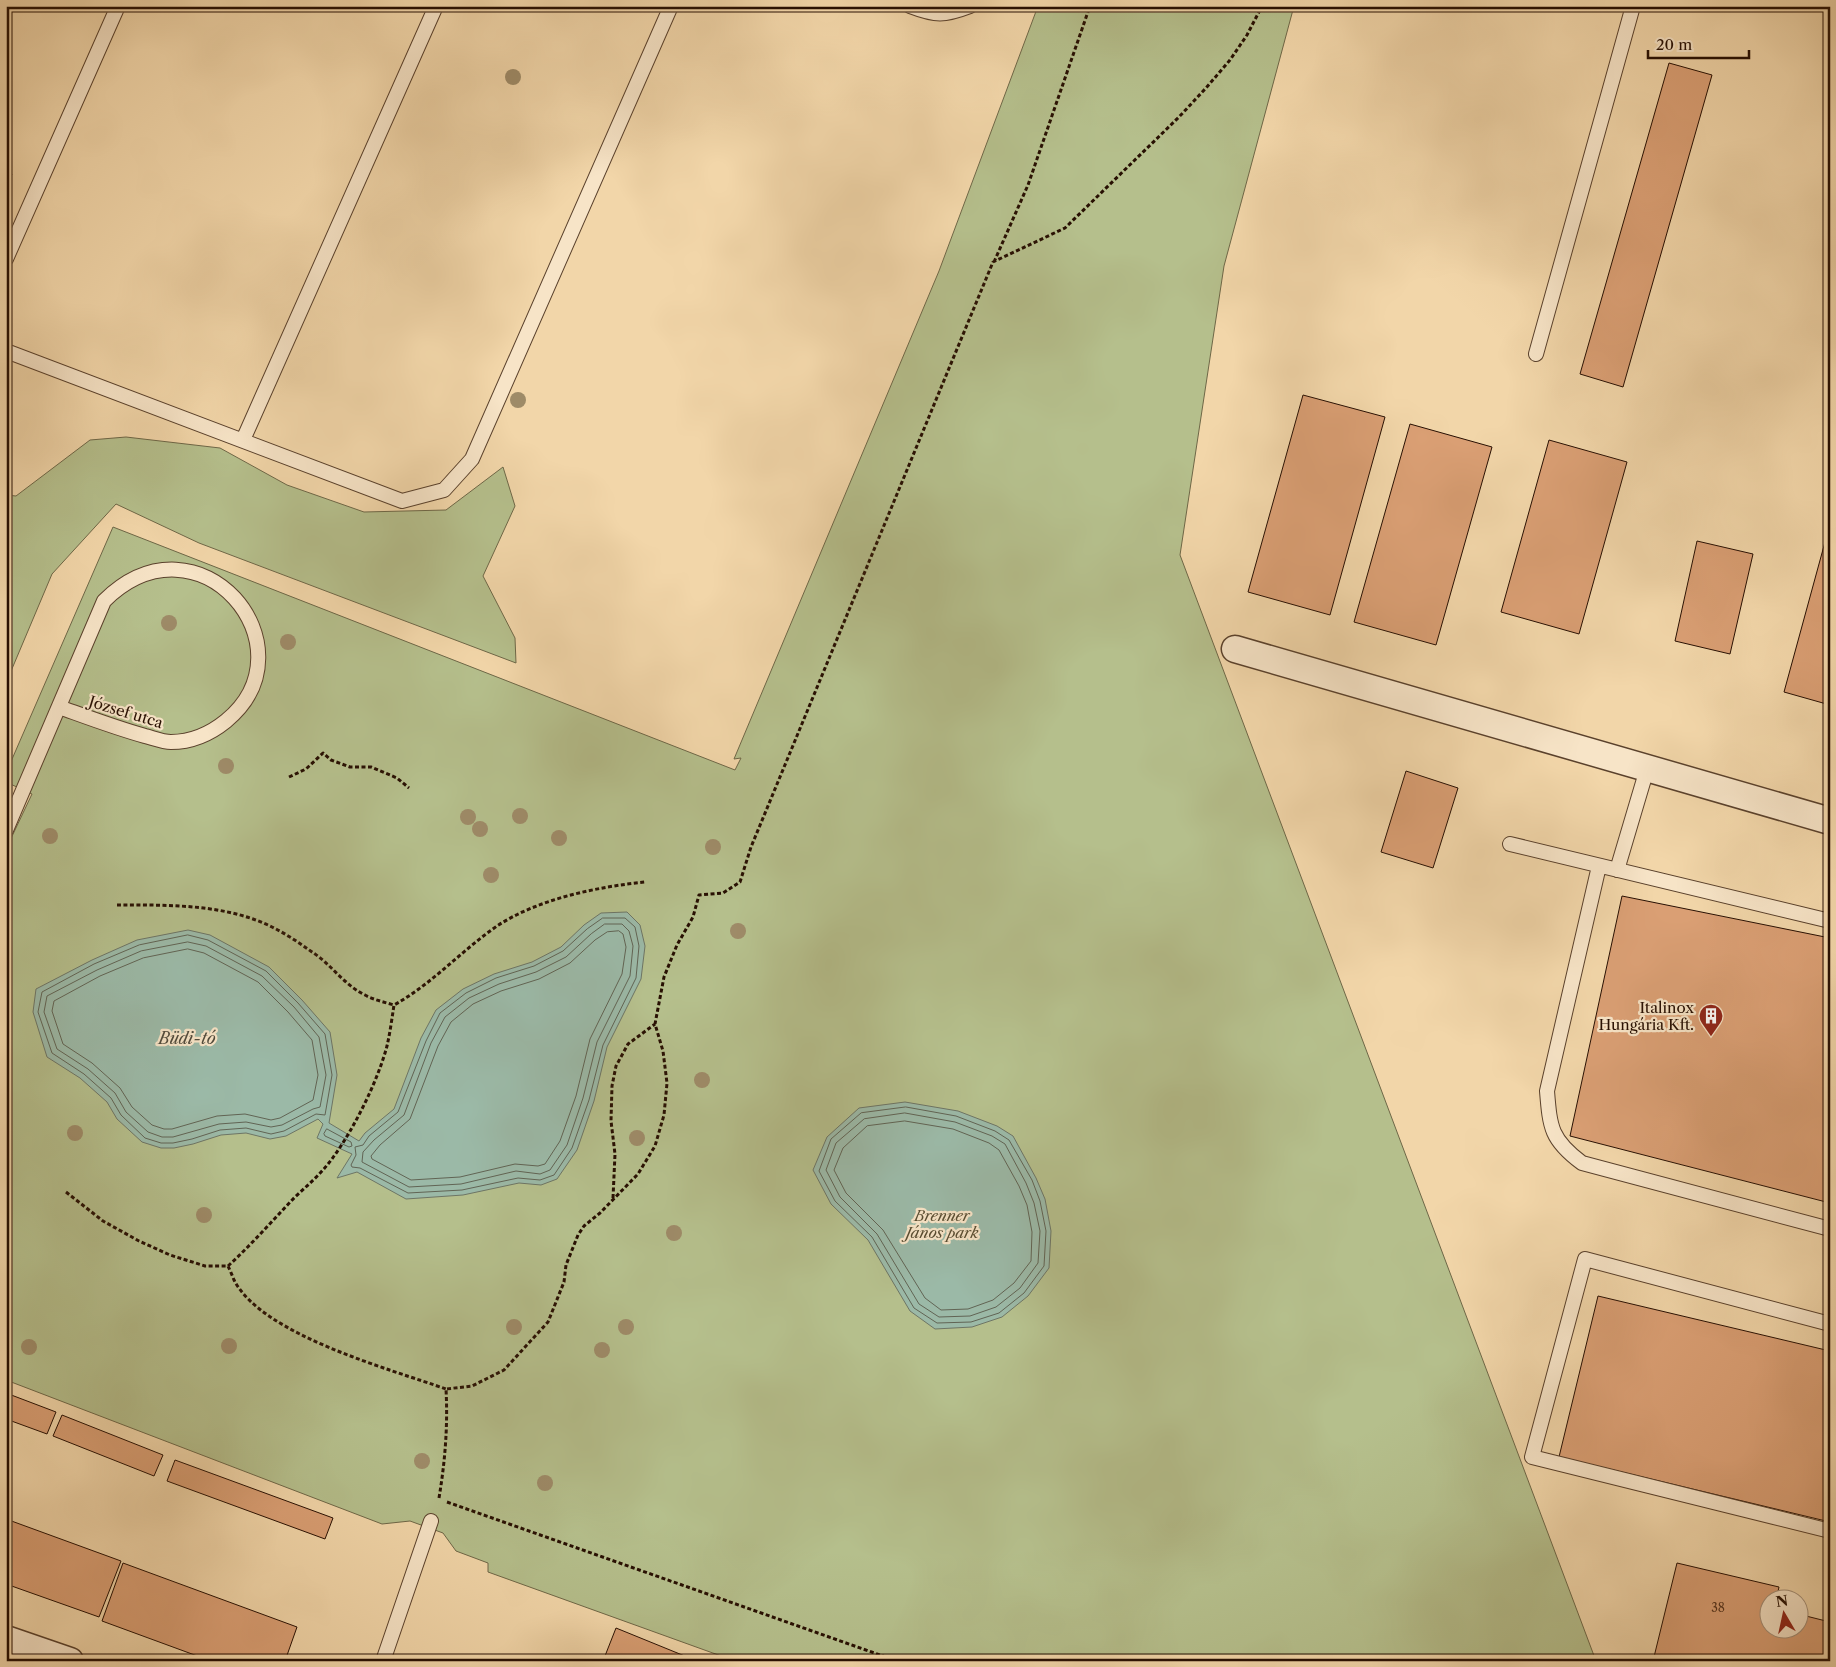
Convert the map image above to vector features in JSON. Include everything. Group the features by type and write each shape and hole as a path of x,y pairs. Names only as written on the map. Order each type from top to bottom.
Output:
{"street":[{"path":"1235,649 1830,821"},
{"path":"6,1639 70,1661"}],"lane":[{"path":"6,259 118,6"},
{"path":"242,440 436,6"},
{"path":"6,351 402,501 444,490 472,459 670,6"},
{"path":"910,6 929,14 950,14 970,6"},
{"path":"1536,354 1633,6"},
{"name":"József utca","path":"6,830 104,601 116,589 134,577 153,572 173,569 192,571 210,578 226,589 240,603 257,638 256,677 248,697 238,711 207,734 188,741 169,742 131,732 59,707"},
{"path":"1617,870 1647,769"},
{"path":"1510,844 1830,921"},
{"path":"1599,866 1547,1091 1549,1115 1554,1135 1567,1152 1582,1163 1830,1229"},
{"path":"1830,1324 1585,1259 1532,1457 1830,1531"},
{"path":"382,1661 431,1521"}],"path":[{"path":"228,1266 234,1281 250,1300 270,1316 296,1332 365,1362 446,1390 472,1386 504,1370 548,1322 564,1282 566,1265 578,1235 584,1226 600,1213 638,1174 654,1146 664,1115 667,1083 664,1051 655,1024 664,977 677,945 693,917 699,895 723,893 740,882 751,847 993,262 1028,185 1090,6"},
{"path":"993,262 1065,228 1180,117 1206,88 1230,60 1247,35 1262,6"},
{"path":"289,777 306,770 323,753 331,760 350,767 371,767 397,778 409,788"},
{"path":"117,905 182,906 223,911 253,919 275,928 317,955 339,976 364,995 394,1005 413,994 498,925 529,910 570,895 605,886 645,882"},
{"path":"66,1192 103,1221 139,1242 170,1255 205,1266 228,1266 316,1178 335,1155 374,1083 387,1046 394,1005"},
{"path":"613,1198 615,1154 611,1121 612,1086 616,1066 628,1044 655,1024"},
{"path":"6,1047 11,1044"},
{"path":"431,1521 439,1499 445,1462 448,1419 446,1390"},
{"path":"439,1499 897,1661"}],"green space":[{"name":"Brenner János park","path":"1038,6 1294,6 1224,266 1180,555 1596,1661 735,1661 488,1572 488,1563 456,1551 443,1533 410,1521 382,1524 6,1380 6,849 32,794 6,782 6,773 113,527 735,770 741,758 734,759 939,271"},
{"path":"126,437 220,448 287,485 364,512 446,510 503,467 515,506 483,576 515,638 516,663 199,543 116,504 52,574 6,683 6,495 16,496 90,440"}],"water":[{"name":"Büdi-tó","path":"627,912 640,925 645,946 641,979 607,1047 594,1101 577,1150 557,1179 541,1185 519,1183 463,1195 406,1199 357,1172 337,1178 352,1154 317,1138 323,1124 318,1119 286,1136 270,1139 246,1133 221,1135 174,1148 161,1148 142,1142 117,1119 107,1102 80,1078 47,1057 33,1012 36,989 92,960 137,940 188,930 210,935 269,967 330,1032 337,1075 329,1123 359,1141 365,1133 394,1109 421,1038 436,1010 463,989 494,974 532,962 561,947 584,925 601,913"},
{"path":"905,1102 958,1111 997,1126 1013,1136 1036,1178 1045,1199 1051,1231 1049,1268 1028,1296 1002,1317 972,1327 935,1329 910,1311 868,1240 831,1204 813,1170 827,1137 859,1108"}],"building":[{"path":"1669,63 1712,75 1623,387 1580,374"},
{"path":"6,171 12,174 6,187"},
{"path":"1303,395 1385,417 1330,615 1248,592"},
{"path":"1410,424 1492,447 1436,645 1354,622"},
{"path":"1549,440 1627,462 1579,634 1501,612"},
{"path":"1697,541 1753,554 1730,654 1675,641"},
{"path":"1825,542 1830,543 1830,705 1784,692"},
{"path":"1406,771 1458,788 1433,868 1381,852"},
{"name":"Italinox Hungária Kft.","path":"1622,896 1830,938 1830,1203 1570,1136"},
{"path":"1598,1296 1830,1351 1830,1522 1559,1457"},
{"path":"6,1393 56,1412 47,1434 6,1419"},
{"path":"62,1415 163,1455 154,1476 53,1436"},
{"path":"175,1460 333,1518 325,1539 167,1481"},
{"path":"6,1519 121,1561 99,1617 6,1584"},
{"path":"123,1563 297,1627 285,1661 211,1661 102,1621"},
{"path":"1677,1563 1779,1587 1778,1590 1758,1590 1758,1640 1808,1640 1808,1616 1830,1622 1830,1661 1653,1661"},
{"path":"616,1628 697,1661 603,1661"}],"place":[{"name":"Italinox Hungária Kft.","path":"1711,1037"}]}
